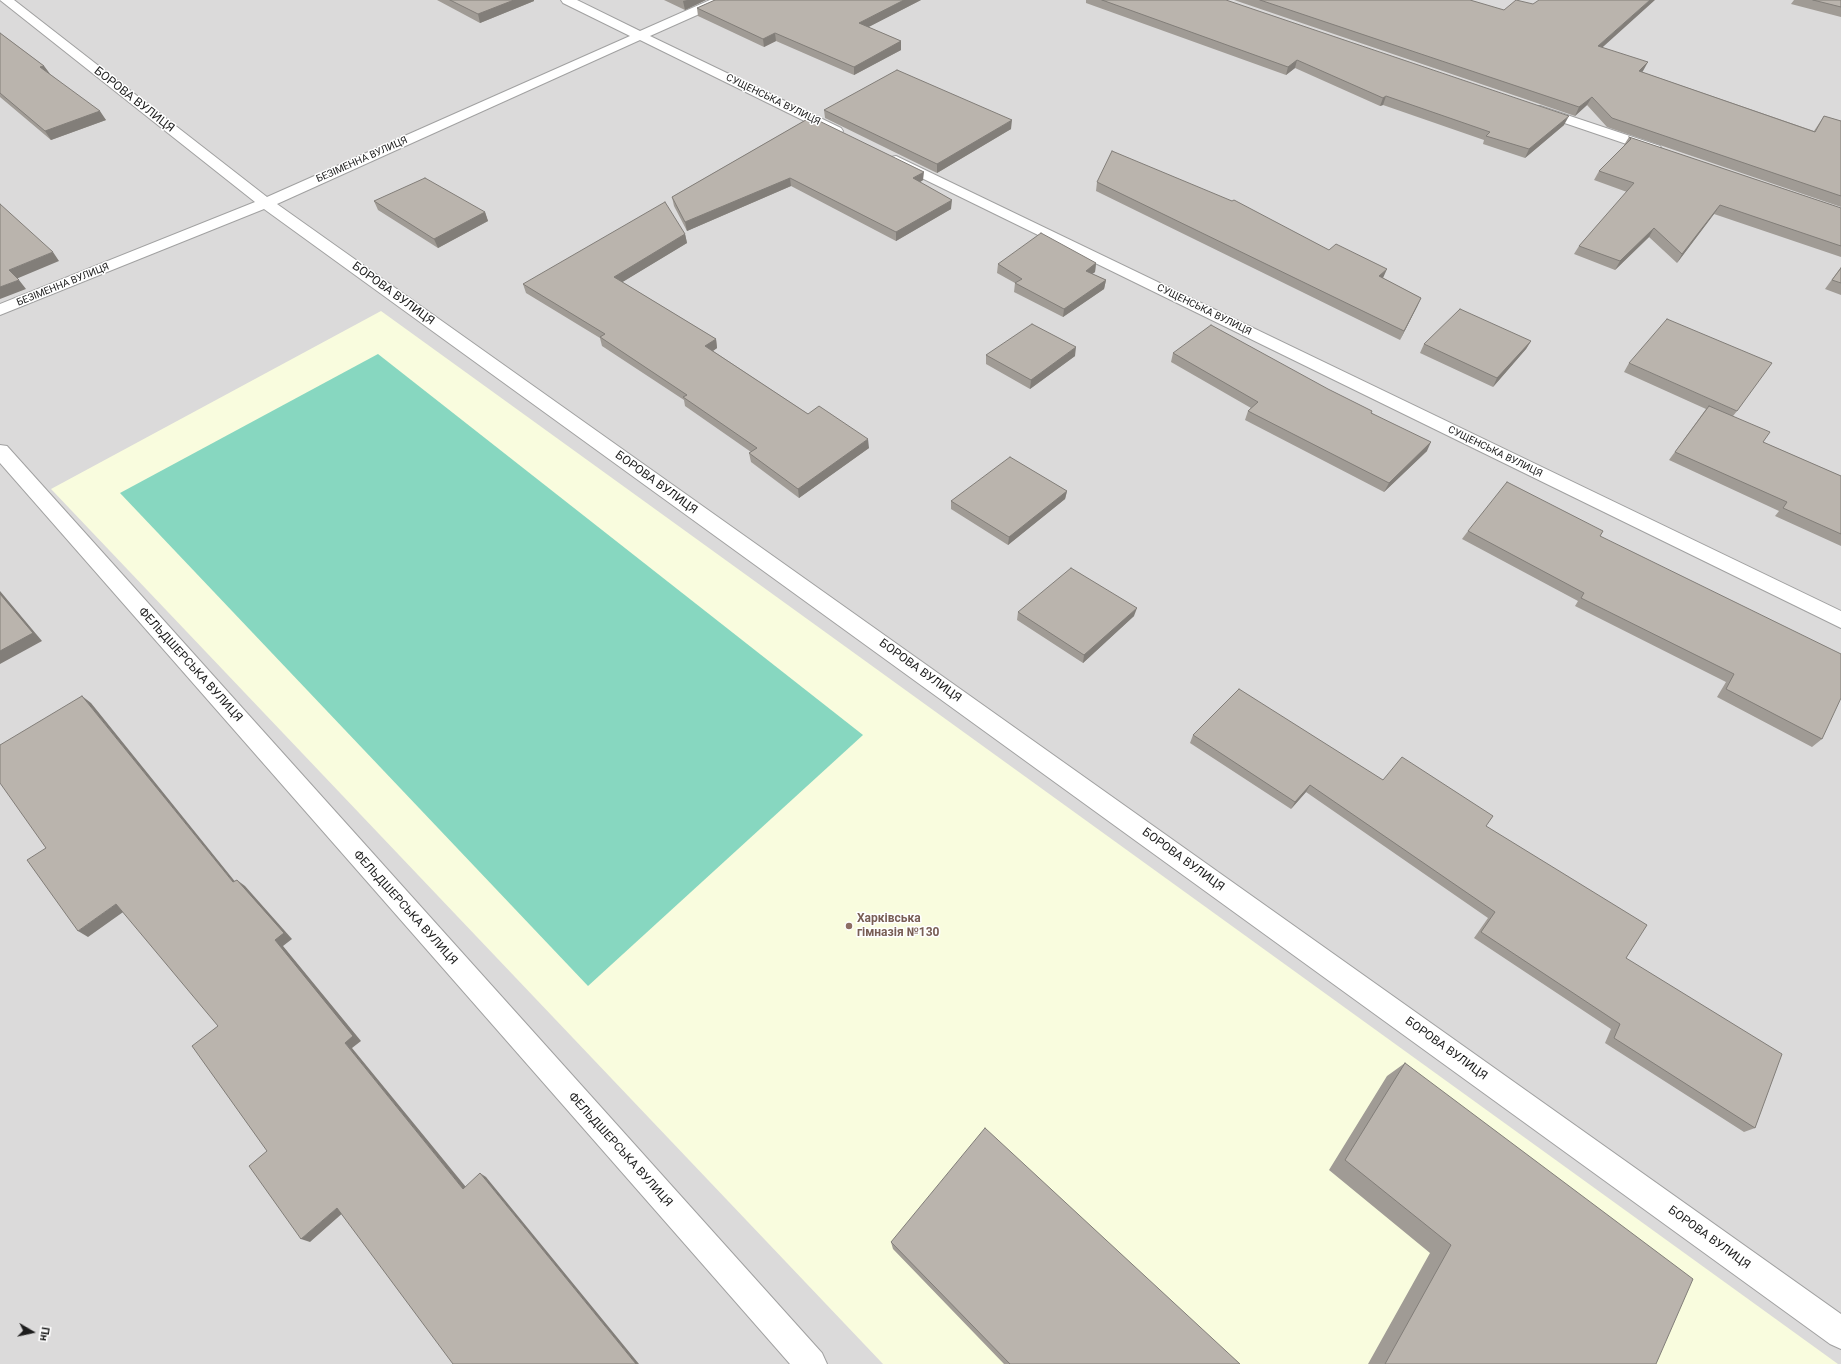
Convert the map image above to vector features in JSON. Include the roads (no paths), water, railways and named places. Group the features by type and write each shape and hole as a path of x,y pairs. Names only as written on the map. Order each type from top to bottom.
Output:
{"street":[{"name":"БОРОВА ВУЛИЦЯ","path":"6,0 266,203 1841,1333"},
{"name":"СУЩЕНСЬКА ВУЛИЦЯ","path":"567,0 849,138"},
{"name":"БЕЗІМЕННА ВУЛИЦЯ","path":"0,310 266,203 720,0"},
{"path":"1525,105 1668,154"},
{"name":"СУЩЕНСЬКА ВУЛИЦЯ","path":"885,155 1841,620"},
{"name":"ФЕЛЬДШЕРСЬКА ВУЛИЦЯ","path":"0,451 810,1364"}],"place":[{"name":"Харківська гімназія №130","path":"849,926"}]}
